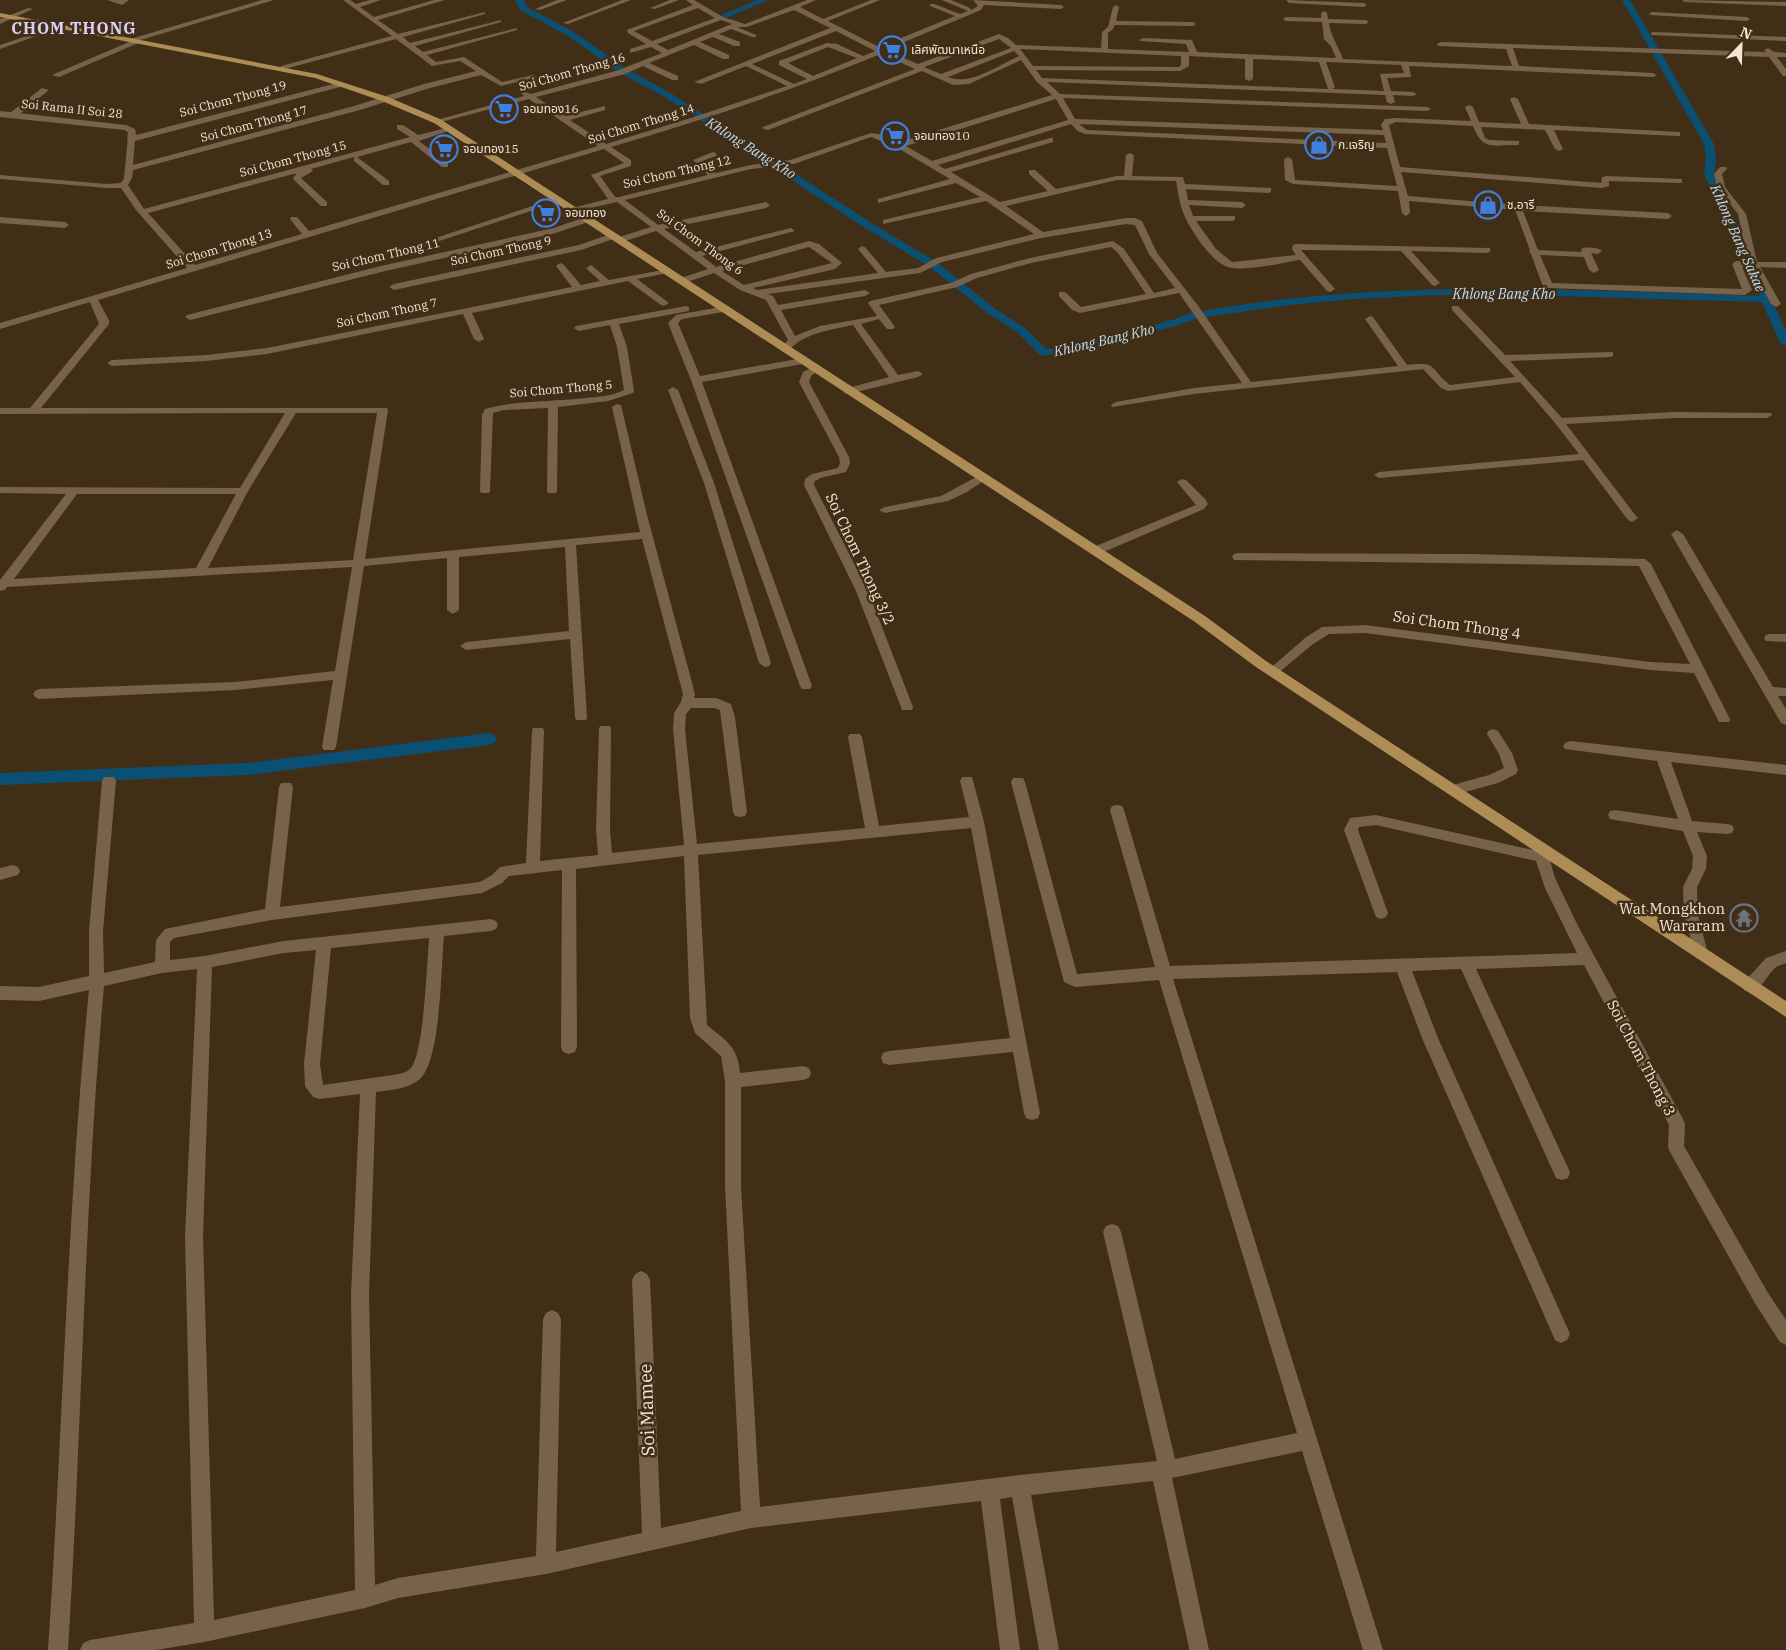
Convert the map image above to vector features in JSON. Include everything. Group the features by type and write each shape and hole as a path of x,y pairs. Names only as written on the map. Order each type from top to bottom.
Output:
{"main road":[{"path":"0,15 284,68 385,99 437,121 681,281 789,345 803,361 1200,619 1273,671 1454,790 1540,852 1786,1010"}],"street":[{"path":"110,0 122,3 126,0"},
{"path":"56,74 135,40 270,0"},
{"path":"346,0 436,64 461,59 501,84 533,77"},
{"path":"355,6 378,0"},
{"path":"373,19 442,0"},
{"path":"538,8 564,0"},
{"path":"566,23 628,0"},
{"path":"653,8 676,0"},
{"path":"668,53 630,32 630,30 675,14 695,3 706,0"},
{"name":"Soi Chom Thong 16","path":"437,121 622,72 735,25 750,24 813,0"},
{"path":"823,21 877,0"},
{"path":"946,0 968,9"},
{"path":"955,17 974,5 967,0"},
{"path":"1685,0 1786,4"},
{"path":"1289,1 1364,5"},
{"path":"1735,1 1771,55 1785,71"},
{"path":"978,2 1061,7"},
{"path":"932,5 955,17 979,9 981,6 978,2"},
{"path":"1322,2 1328,39 1334,45 1340,60"},
{"path":"695,3 754,36"},
{"path":"794,7 880,51 956,82 969,82 1023,56"},
{"path":"1104,50 1107,31 1112,28 1116,7"},
{"path":"0,22 30,9"},
{"path":"1741,10 1786,11"},
{"path":"284,68 483,13"},
{"path":"675,14 683,18"},
{"path":"1652,14 1754,28 1786,39"},
{"name":"Soi Chom Thong 14","path":"518,173 710,115 813,79 955,17"},
{"path":"633,51 721,18"},
{"path":"1286,19 1366,22"},
{"path":"411,46 499,21"},
{"path":"691,22 698,27"},
{"path":"1112,24 1193,24"},
{"path":"0,47 59,26"},
{"path":"698,82 837,28"},
{"path":"1653,34 1754,28"},
{"path":"423,54 515,30"},
{"path":"1107,31 1123,31"},
{"path":"713,34 737,44"},
{"path":"765,128 995,36 1005,38 1023,56 1040,80 1057,96 1073,121 1081,130 1091,133 1391,146"},
{"path":"1143,40 1189,42 1194,54"},
{"path":"694,42 726,57"},
{"path":"1441,44 1786,55"},
{"path":"813,79 782,63 827,45 862,58"},
{"path":"1510,47 1516,68"},
{"path":"940,77 1014,48 1104,50 1653,75"},
{"path":"1031,68 1176,70 1185,66 1185,54"},
{"path":"1249,57 1249,79"},
{"path":"1322,60 1331,87"},
{"path":"642,63 675,78"},
{"path":"745,63 793,86"},
{"path":"1396,120 1383,76 1408,74 1404,63"},
{"name":"Soi Chom Thong 17","path":"128,169 357,108 482,72"},
{"path":"1040,80 1413,94"},
{"path":"510,83 629,164 595,175 618,201 736,176 770,166"},
{"name":"Soi Chom Thong 19","path":"131,139 341,84"},
{"path":"5,116 45,90"},
{"path":"899,145 1057,96 1427,109"},
{"path":"1514,99 1526,126"},
{"path":"1469,107 1480,137 1484,141 1516,143"},
{"path":"564,119 602,108"},
{"name":"Soi Rama II Soi 28","path":"5,116 126,128 132,131 131,139"},
{"path":"931,164 1073,121 1387,133"},
{"path":"1406,213 1385,125 1388,121 1677,134"},
{"path":"1183,125 1186,137"},
{"path":"400,126 445,165"},
{"path":"1548,127 1559,149"},
{"name":"Soi Chom Thong 15","path":"143,212 416,141 450,129"},
{"path":"1288,129 1291,142"},
{"name":"Soi Chom Thong 12","path":"618,201 751,167 791,162 871,135 881,136 899,145"},
{"path":"124,185 128,178 131,139"},
{"path":"943,172 1050,140"},
{"path":"324,204 297,178 298,176 305,172 416,141"},
{"path":"899,145 999,204 1042,235"},
{"path":"713,154 697,160 715,177"},
{"path":"1128,178 1130,154"},
{"path":"357,159 386,183"},
{"path":"1288,159 1289,180 1293,182 1518,208 1668,216"},
{"path":"1396,169 1602,186 1606,184 1605,179 1607,178 1679,181"},
{"path":"1723,170 1718,174 1721,187 1742,214 1752,263 1776,304"},
{"path":"1032,172 1054,192"},
{"name":"Soi Chom Thong 13","path":"0,326 518,173"},
{"path":"0,177 108,186 124,185"},
{"path":"999,204 1092,183 1128,178 1268,190"},
{"path":"881,201 956,180"},
{"path":"1181,182 1236,181"},
{"path":"1181,182 1190,219 1211,249 1228,265 1302,257"},
{"path":"124,185 129,195 143,212 194,269"},
{"path":"886,222 987,198"},
{"path":"415,246 560,200"},
{"name":"Soi Chom Thong 11","path":"190,317 388,267 556,230 581,214 618,201"},
{"name":"Soi Chom Thong 6","path":"618,201 659,227 715,270 743,288 768,296 776,308 789,345"},
{"path":"1185,202 1242,204"},
{"name":"Soi Chom Thong 9","path":"394,286 581,247 659,227 766,205"},
{"path":"753,208 762,218"},
{"path":"1518,208 1533,252 1547,284 1555,287 1745,292 1747,290 1736,264 1786,265"},
{"path":"1190,219 1232,218"},
{"path":"294,219 308,235"},
{"path":"0,220 65,225"},
{"path":"757,293 920,270 932,264 1042,235 1126,220 1135,221 1139,224 1153,254 1198,313 1249,386"},
{"path":"696,255 792,230"},
{"path":"681,281 809,244 816,246 838,263 832,267 743,288"},
{"path":"873,303 958,284 974,276 1030,261 1113,244 1121,251 1152,296"},
{"path":"1330,289 1302,257 1296,247 1487,250"},
{"path":"1403,248 1435,283"},
{"path":"862,249 883,274"},
{"path":"1594,270 1586,250 1598,251"},
{"path":"1533,252 1587,255"},
{"path":"479,256 486,267"},
{"path":"560,266 578,288"},
{"path":"591,268 606,282"},
{"name":"Soi Chom Thong 7","path":"112,363 206,358 267,350 664,270"},
{"path":"629,278 664,302"},
{"path":"776,308 864,290 890,328"},
{"path":"1062,294 1079,310 1181,290"},
{"path":"33,411 104,324 104,320 93,299"},
{"path":"579,328 721,306"},
{"path":"721,306 674,319 673,322 696,380 806,686"},
{"path":"1455,308 1559,421 1632,518"},
{"path":"466,310 479,338"},
{"path":"789,345 820,329 875,318"},
{"path":"1370,319 1405,368"},
{"name":"Soi Chom Thong 5","path":"485,491 487,415 489,411 503,407 604,399 628,393 624,360 618,333 613,322"},
{"path":"854,322 895,378"},
{"path":"1502,358 1610,354"},
{"path":"696,380 803,361"},
{"path":"1116,405 1194,391 1405,368 1427,367 1448,388 1522,379"},
{"name":"Soi Chom Thong 3/2","path":"815,369 806,374 804,382 844,457 845,464 842,470 816,476 810,481 810,485 862,592 907,707"},
{"path":"848,391 895,378 918,374"},
{"path":"673,390 709,483 765,663"},
{"path":"552,403 552,491"},
{"path":"618,407 625,451 689,694 687,703 680,713 679,729 691,850 698,1018 700,1028 727,1051 732,1059 733,1186 746,1397 746,1472 751,1518"},
{"path":"0,411 292,411 380,409 384,411 329,747"},
{"path":"199,573 243,491 292,411"},
{"path":"1559,421 1674,415 1767,416"},
{"path":"1379,475 1585,457"},
{"path":"885,510 944,499 963,490 982,477"},
{"path":"709,483 731,478"},
{"path":"1095,551 1200,507 1201,501 1182,482"},
{"path":"0,490 72,492 243,491"},
{"path":"2,586 72,492"},
{"path":"1677,534 1786,720"},
{"path":"2,586 359,563 646,535"},
{"path":"570,543 581,717"},
{"path":"452,610 453,554"},
{"path":"1238,556 1636,561 1645,564 1724,719"},
{"name":"Soi Chom Thong 4","path":"1273,671 1309,641 1326,630 1355,629 1650,666 1698,669"},
{"path":"466,646 576,634"},
{"path":"1770,638 1786,638"},
{"path":"39,694 235,686 340,675"},
{"path":"1769,691 1786,692"},
{"path":"687,703 716,703 726,707 730,716 740,812"},
{"path":"605,729 603,830 606,860"},
{"path":"534,868 538,731"},
{"path":"1454,790 1493,779 1511,770 1505,753 1493,734"},
{"path":"855,737 873,833"},
{"path":"1570,746 1786,770"},
{"path":"1662,756 1686,826 1700,856 1699,869 1690,887 1692,915 1700,954"},
{"path":"58,1650 68,1494 75,1298 96,981 96,931 109,781"},
{"path":"967,781 977,822 1032,1113"},
{"path":"1018,782 1069,977 1075,981 1164,973 1588,959"},
{"path":"272,914 286,787"},
{"path":"1117,810 1164,973 1373,1650"},
{"path":"1615,815 1686,826 1727,829"},
{"path":"1381,913 1351,830 1355,822 1376,820 1540,852"},
{"path":"162,967 163,940 168,934 272,914 482,887 497,879 505,871 691,850 977,822"},
{"name":"Soi Chom Thong 3","path":"1540,852 1553,888 1588,959 1677,1124 1676,1147 1786,1336"},
{"path":"569,864 569,1048"},
{"path":"0,993 38,994 162,967 205,962 284,947 491,925"},
{"path":"324,942 312,1064 313,1086 319,1092 368,1086 408,1078 419,1070 426,1049 437,932"},
{"path":"1750,986 1771,962 1786,957"},
{"path":"204,1632 194,1236 205,962"},
{"path":"1466,963 1562,1172"},
{"path":"1402,965 1430,1038 1561,1334"},
{"path":"889,1058 1019,1044"},
{"path":"733,1081 803,1073"},
{"path":"365,1598 360,1295 368,1086"},
{"path":"1112,1232 1164,1469 1199,1648"},
{"name":"Soi Mamee","path":"642,1280 652,1539"},
{"path":"546,1564 552,1319"},
{"path":"90,1650 135,1646 365,1598 398,1588 546,1564 751,1518 1188,1466 1308,1440"},
{"path":"1020,1485 1049,1650"},
{"path":"988,1490 1010,1650"}],"waterway":[{"name":"Khlong Bang Kho","path":"519,0 522,2 523,8 571,34 625,72 666,94 866,224 934,265 990,310 1022,331 1044,353 1172,324 1196,315 1290,302 1354,296 1435,292 1521,292 1766,299"},
{"path":"723,16 764,0"},
{"name":"Khlong Bang Sakae","path":"1626,0 1709,144 1711,158 1709,174 1766,299"},
{"name":"Khlong Bang Sakae","path":"1766,299 1786,343"},
{"path":"0,779 247,769 489,739"}],"place":[{"name":"เลิศพัฒนาเหนือ","path":"892,50"},
{"name":"จอมทอง16","path":"504,109"},
{"name":"จอมทอง10","path":"895,136"},
{"name":"ก.เจริญ","path":"1319,145"},
{"name":"จอมทอง15","path":"444,149"},
{"name":"ช.อารี","path":"1488,205"},
{"name":"จอมทอง","path":"546,213"},
{"name":"Wat Mongkhon Wararam","path":"1744,918"}],"district":[{"name":"CHOM THONG","path":"74,28"}]}
